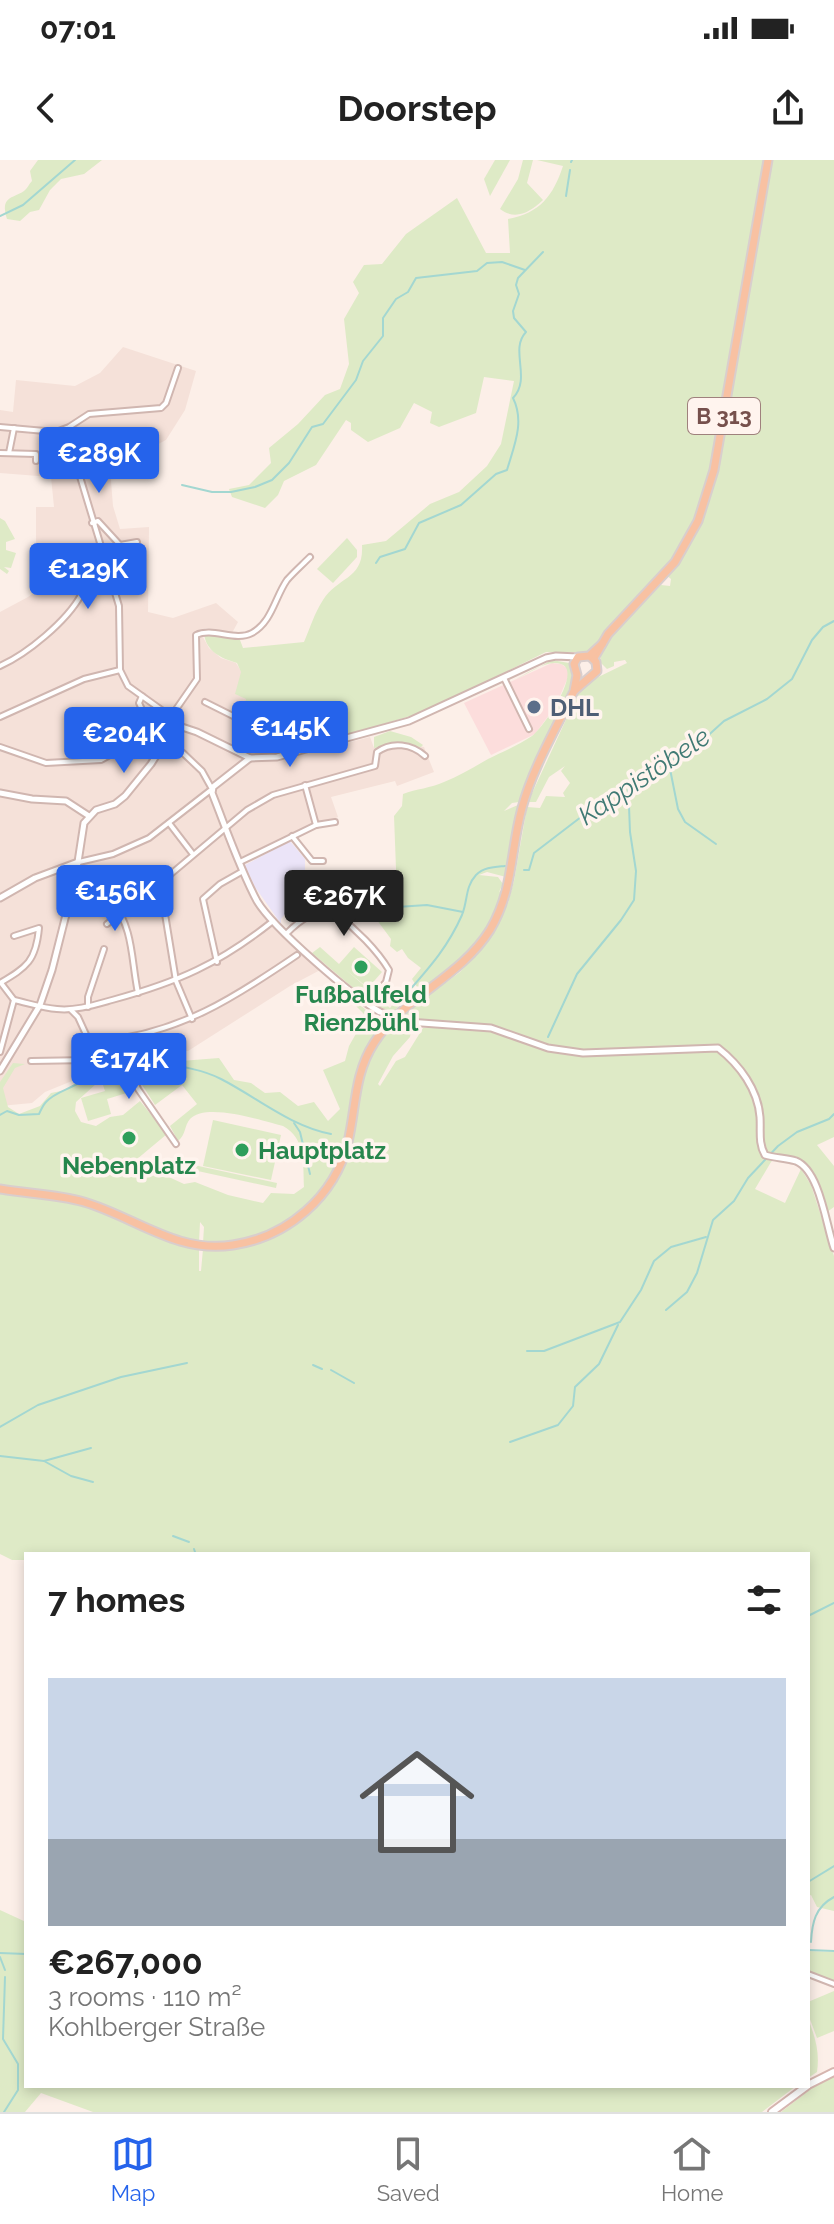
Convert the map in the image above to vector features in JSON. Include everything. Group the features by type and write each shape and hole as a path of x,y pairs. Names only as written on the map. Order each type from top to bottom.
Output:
{"main road":[{"name":"B 313","path":"592,657 675,562 698,521 707,497 768,160"},
{"path":"0,1189 82,1201 166,1237 203,1246 251,1241 284,1228 298,1218 323,1194 342,1161 358,1080 374,1043 403,1009 459,968 479,946 497,918 512,872 525,799 581,677 576,661 592,657 597,671 593,676 581,677"},
{"path":"810,2084 834,2072"},
{"path":"772,2112 804,2088"}],"street":[{"path":"0,427 56,432 89,414 164,407 178,368"},
{"path":"69,427 68,441 119,606 120,670 128,686 150,699 172,723 250,758 277,757 399,725 546,658 564,656 576,661"},
{"path":"9,453 14,428"},
{"path":"56,432 68,441"},
{"path":"0,453 36,454 36,461"},
{"path":"92,523 98,521 120,545"},
{"path":"104,556 120,545 137,542"},
{"path":"0,666 32,646 63,620 82,592 101,548"},
{"path":"0,1071 40,1005 52,970 79,862 82,828 96,810 115,804 125,796 151,764 197,679 196,635 204,631 243,636 252,633 275,606 288,579 310,557"},
{"path":"0,717 84,679 120,670"},
{"path":"504,678 529,729"},
{"path":"142,696 139,703 146,718 167,727 172,723"},
{"path":"205,702 249,724 239,752"},
{"path":"0,747 46,763 101,760 122,748 146,718"},
{"path":"107,924 247,810 273,795 375,766 377,752 389,746 417,748 425,756"},
{"path":"183,753 202,771 212,789 258,902 286,934 380,1012 408,1022 479,1026 548,1048 583,1053 718,1048 752,1086 758,1099 761,1147 765,1155 798,1162 808,1171 823,1206 834,1248"},
{"path":"0,898 35,878 128,849 169,823 250,758"},
{"path":"305,785 316,825"},
{"path":"0,793 66,801 89,816"},
{"path":"240,862 316,825 335,822"},
{"path":"169,823 193,854"},
{"path":"292,836 312,861 323,861"},
{"path":"217,962 203,899 220,884 244,870"},
{"path":"76,875 96,883 122,913 133,946 138,993"},
{"path":"153,889 167,924 176,981 192,1019"},
{"path":"286,934 308,916 336,914 357,931 389,970 386,982 378,991"},
{"path":"14,936 39,928 36,951 29,964 0,982 14,1000 70,1009 88,1007 176,981 217,962 273,921"},
{"path":"88,1007 88,997 104,949"},
{"path":"31,1061 90,1060 96,1055 97,1045 102,1041 151,1034 192,1019 246,989 297,955"},
{"path":"0,1052 14,1000"},
{"path":"70,1009 78,1017 89,1041 116,1051 127,1061 138,1089 176,1144"},
{"path":"810,1975 834,1984"}],"shaded area":[{"path":"123,347 196,371 185,410 166,440 110,469 113,506 120,529 149,527 148,612 173,618 216,603 238,622 232,633 206,628 199,630 209,648 221,658 236,663 241,671 247,699 265,719 263,737 267,738 266,761 277,761 370,737 374,748 400,742 424,747 434,772 397,786 395,781 331,797 338,817 243,862 268,917 324,968 188,1051 101,1050 72,1081 45,1092 32,1103 0,1106 0,612 49,582 59,555 36,547 36,507 54,507 51,477 0,473 0,410 13,412 16,380 75,386 100,373"},
{"path":"552,663 567,668 569,675 555,707 535,734 491,755 464,703"},
{"path":"314,709 325,741 266,756 267,738 263,737 266,719"},
{"path":"290,841 305,859 305,871 293,872 294,903 281,919 281,924 255,887 245,865"},
{"path":"320,873 321,897 296,899 296,882 299,875"}],"green space":[{"path":"38,160 102,160 84,174 61,179 50,190 39,210 30,212 20,221 7,219 6,202 27,188 32,181 30,171"},
{"path":"495,160 510,160 490,196 484,179"},
{"path":"523,160 533,160 527,183 543,200 517,215 506,213 500,209 518,179"},
{"path":"537,160 834,160 834,1137 817,1145 834,1166 834,1207 827,1212 812,1173 799,1161 789,1157 777,1156 755,1189 785,1203 801,1169 811,1185 834,1256 834,1911 817,1907 810,1895 810,1552 24,1552 24,1560 12,1560 0,1554 0,1193 82,1205 172,1242 199,1249 199,1271 203,1249 251,1244 294,1225 312,1211 341,1173 352,1144 366,1069 393,1023 411,1031 410,1037 393,1056 378,1084 380,1086 396,1061 405,1057 423,1028 453,1027 452,1021 401,1016 460,972 487,942 508,903 527,807 540,808 546,796 565,797 563,793 570,783 561,771 565,766 549,777 536,802 528,802 582,685 627,663 625,660 614,662 614,666 607,669 600,662 602,652 615,631 661,585 670,586 671,579 661,571 589,652 546,652 424,712 325,741 314,709 266,719 244,708 246,699 235,694 241,672 237,663 215,653 205,640 204,633 240,640 243,648 304,642 323,600 359,565 362,545 386,541 430,504 459,492 487,466 501,444 514,381 484,377 476,413 439,427 430,423 432,412 414,403 400,428 368,442 351,430 351,423 346,420 316,465 284,481 278,495 265,508 232,497 229,489 249,485 271,463 269,448 298,424 325,395 340,389 349,364 344,319 359,293 353,282 364,265 382,264 406,234 457,198 486,253 510,253 508,219 529,212 544,202 563,166"},
{"path":"0,518 15,539 6,542 6,550 16,553 11,568 4,567 9,571 7,574 0,569"},
{"path":"347,538 357,550 357,557 333,583 317,569"},
{"path":"552,660 569,663 574,678 519,802 512,803 504,811 518,805 506,877 487,872 479,875 498,877 503,884 491,919 465,956 393,1013 371,1003 312,953 320,947 339,964 354,947 382,972 368,988 345,969 390,1008 405,988 417,987 412,979 421,968 402,949 397,952 390,946 391,939 368,908 363,912 358,906 397,895 394,816 402,806 403,794 461,774 532,736 544,722 559,700 567,669 555,663 539,667"},
{"path":"390,731 411,737 423,745 374,748 374,737"},
{"path":"327,977 366,1010 387,1021 375,1036 361,1064 336,1163 325,1184 293,1216 251,1236 203,1243 204,1227 200,1222 199,1242 170,1236 87,1199 0,1185 0,1082 13,1063 25,1064 15,1068 3,1088 8,1107 19,1114 40,1106 51,1093 66,1090 76,1083 91,1062 100,1056 118,1060 119,1065 101,1070 96,1084 76,1102 75,1111 81,1122 96,1126 110,1117 123,1115 140,1101 167,1134 118,1175 126,1171 171,1178 184,1184 195,1182 228,1195 263,1203 271,1193 294,1194 304,1187 304,1170 302,1153 290,1131 283,1126 249,1117 209,1112 190,1119 178,1141 170,1126 197,1104 182,1085 155,1105 139,1080 128,1054 142,1058 146,1043 168,1062 219,1058 234,1080 251,1083 265,1093 280,1092 298,1106 314,1102 328,1121 340,1109 323,1070 345,1061 349,1046 366,1016"},
{"path":"123,1069 130,1092 107,1099 111,1114 88,1121 81,1098 105,1091 100,1076"},
{"name":"Hauptplatz","path":"213,1120 281,1135 271,1180 203,1166"},
{"path":"194,1165 277,1183 276,1188 193,1170"},
{"path":"0,1910 24,1921 24,2088 793,2088 762,2112 93,2112 41,2093 25,2112 0,2112"},
{"path":"810,1951 834,1952 834,1982 810,1972"},
{"path":"834,1991 834,2031 817,2038 810,2019 810,2001"},
{"path":"810,2024 818,2058 817,2072 810,2077"},
{"path":"834,2076 834,2112 781,2112 812,2088"}],"waterway":[{"path":"0,216 23,205 75,160"},
{"path":"566,196 570,170"},
{"path":"376,563 380,557 405,549 419,523 461,505 496,474 507,470 517,434 518,416 513,398 521,382 519,347 526,332 514,318 513,311 519,294 516,285 518,278 543,252"},
{"path":"182,485 212,492 231,492 272,480 289,463 312,427 323,424 356,380 363,361 383,336 383,318 396,299 408,292 416,278 477,271 487,263 502,262 525,270"},
{"name":"Kappistöbele","path":"524,870 529,870 534,853 628,781 691,751 724,721 767,699 792,679 812,640 823,627 834,621"},
{"path":"669,764 678,809 685,822 716,844"},
{"path":"548,1037 577,974 634,900 636,871 630,832 628,781"},
{"name":"Kappistöbele","path":"401,1000 449,939 462,915 472,880 486,869 505,866"},
{"name":"Kappistöbele","path":"371,905 382,908 427,905 463,912"},
{"path":"131,1059 211,1074 288,1118 331,1134"},
{"path":"0,1115 7,1111 19,1115 39,1114 51,1097 85,1079 94,1065 122,1060"},
{"path":"666,1310 687,1292 697,1273 713,1220 734,1201 748,1178 778,1146 797,1132 834,1114"},
{"path":"294,1123 300,1132 310,1174"},
{"path":"527,1351 544,1351 620,1322 641,1290 654,1261 671,1247 706,1237"},
{"path":"510,1442 558,1425 573,1406 575,1387 599,1364 618,1325"},
{"path":"0,1427 38,1405 121,1377 187,1363"},
{"path":"313,1365 322,1369"},
{"path":"331,1370 354,1383"},
{"path":"0,1456 44,1461 91,1448"},
{"path":"44,1461 71,1476 93,1482"},
{"path":"173,1536 189,1542"},
{"path":"810,1615 834,1603"},
{"path":"810,1881 834,1866"},
{"path":"811,1942 816,1916 834,1897"},
{"path":"810,1950 834,1951"},
{"path":"0,1953 24,1954"},
{"path":"0,1957 5,1970"},
{"path":"4,2112 18,2090 18,2064 3,2039 5,1977"}],"place":[{"name":"DHL","path":"534,707"},
{"name":"Fußballfeld Rienzbühl","path":"361,967"},
{"name":"Nebenplatz","path":"129,1138"},
{"name":"Hauptplatz","path":"242,1150"}]}
